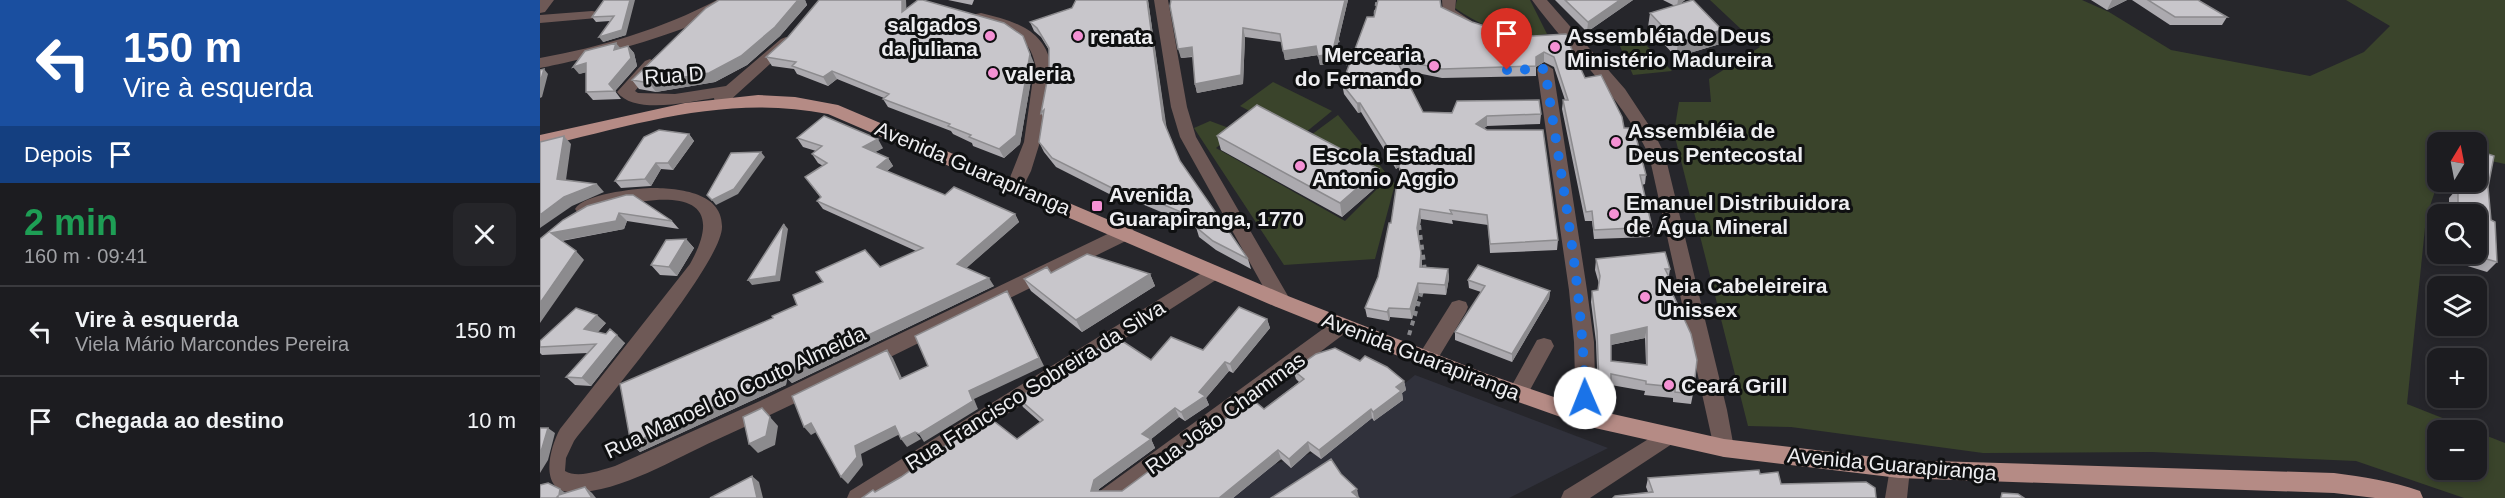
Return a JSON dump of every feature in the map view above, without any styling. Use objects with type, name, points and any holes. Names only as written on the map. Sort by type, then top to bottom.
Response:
[{"type":"main road","name":"Avenida Guarapiranga","points":[[540,141],[725,96],[806,102],[832,109],[1016,185],[1213,273],[1341,326],[1586,417],[1724,448],[1899,469],[2334,483],[2373,488],[2412,498]]},
{"type":"street","points":[[540,9],[547,0]]},
{"type":"street","points":[[540,63],[618,43],[704,14],[728,0]]},
{"type":"street","points":[[1161,0],[1179,107],[1188,137],[1281,301]]},
{"type":"street","points":[[1449,0],[1448,12],[1483,30]]},
{"type":"street","points":[[1539,0],[1634,111],[1648,133],[1658,156],[1724,448]]},
{"type":"street","name":"Rua D","points":[[674,44],[704,14]]},
{"type":"street","points":[[966,14],[1006,23],[1027,33],[1039,44],[1042,53],[1043,64],[1031,148],[1016,185]]},
{"type":"street","points":[[540,19],[592,15]]},
{"type":"street","points":[[725,96],[794,33]]},
{"type":"street","points":[[1549,40],[1572,36]]},
{"type":"street","name":"Rua D","points":[[658,57],[628,86],[625,92],[628,95],[649,101],[725,96]]},
{"type":"street","points":[[1545,69],[1578,290],[1584,342],[1586,417]]},
{"type":"street","points":[[1532,132],[1555,131]]},
{"type":"street","name":"Rua Manoel do Couto Almeida","points":[[571,216],[616,197],[643,193],[679,197],[700,203],[711,214],[713,228],[710,245],[696,268],[567,435],[555,457],[554,475],[566,483],[592,483],[670,452],[1126,233]]},
{"type":"street","name":"Rua Francisco Sobreira da Silva","points":[[858,498],[1213,273]]},
{"type":"street","points":[[1427,359],[1460,307]]},
{"type":"street","name":"Rua João Chammas","points":[[1108,498],[1341,326]]},
{"type":"street","points":[[1518,393],[1544,346]]},
{"type":"street","points":[[1572,498],[1668,436]]},
{"type":"street","points":[[1896,498],[1899,469]]},
{"type":"path","points":[[1374,23],[1377,0]]},
{"type":"path","points":[[1336,36],[1350,72]]},
{"type":"path","points":[[1404,350],[1419,304],[1425,270],[1418,222]]},
{"type":"shaded area","points":[[1415,375],[1608,448],[1509,498],[1219,498],[1253,470],[1324,450]]},
{"type":"green space","points":[[1457,0],[1530,0],[1547,34],[1522,35],[1487,26],[1455,8]]},
{"type":"green space","points":[[1710,0],[2082,0],[2109,12],[2171,50],[2310,76],[2364,52],[2390,26],[2346,0],[2505,0],[2505,164],[2487,160],[2487,132],[2427,132],[2427,192],[2435,192],[2431,204],[2427,204],[2407,404],[2448,420],[2427,420],[2427,480],[2487,480],[2487,436],[2505,443],[2505,498],[2464,498],[2356,461],[2152,452],[1983,453],[1791,427],[1748,426],[1674,133],[1679,102],[1711,102],[1709,79],[1760,47]]},
{"type":"green space","points":[[1643,42],[1672,71],[1633,75],[1619,44]]},
{"type":"green space","points":[[1273,82],[1332,111],[1300,137],[1240,106]]},
{"type":"green space","points":[[1338,115],[1395,184],[1375,259],[1284,265],[1194,128],[1210,121],[1237,131],[1216,148],[1345,221],[1383,183],[1307,138]]},
{"type":"building","points":[[604,0],[630,0],[622,30],[599,37],[614,16],[592,17]]},
{"type":"building","points":[[719,0],[798,0],[775,27],[741,56],[709,73],[649,83],[632,80],[706,8]]},
{"type":"building","points":[[819,0],[902,0],[902,12],[918,0],[923,0],[1004,23],[1023,36],[1030,54],[1016,135],[999,149],[969,137],[971,135],[948,126],[950,124],[883,99],[889,94],[832,71],[823,77],[792,66],[796,62],[766,57],[788,37]]},
{"type":"building","points":[[1076,0],[1147,0],[1163,120],[1180,161],[1248,259],[1213,241],[1196,227],[1205,222],[1126,189],[1122,193],[1052,158],[1039,142],[1044,110],[1041,113],[1049,71],[1049,48],[1037,28],[1030,22],[1072,8]]},
{"type":"building","points":[[1171,0],[1345,0],[1332,54],[1318,56],[1316,46],[1283,51],[1280,34],[1243,28],[1241,75],[1195,84],[1192,47],[1178,49],[1170,6]]},
{"type":"building","points":[[1378,0],[1440,0],[1441,7],[1472,22],[1504,32],[1533,36],[1566,34],[1571,39],[1568,41],[1585,78],[1601,75],[1622,117],[1624,128],[1631,128],[1633,137],[1636,137],[1646,175],[1640,175],[1652,227],[1594,230],[1592,211],[1586,212],[1563,100],[1568,100],[1554,57],[1544,52],[1536,57],[1536,66],[1442,69],[1396,59],[1423,112],[1452,113],[1457,101],[1539,100],[1541,114],[1487,116],[1476,124],[1487,130],[1543,130],[1558,240],[1490,244],[1487,215],[1450,210],[1452,214],[1420,209],[1417,228],[1421,253],[1420,267],[1448,269],[1445,285],[1418,283],[1410,309],[1389,308],[1387,312],[1365,308],[1378,277],[1389,223],[1391,223],[1397,182],[1412,190],[1399,167],[1400,155],[1395,159],[1360,103],[1357,103],[1342,84],[1367,17],[1374,17]]},
{"type":"building","points":[[1565,0],[1620,0],[1588,22]]},
{"type":"building","points":[[1693,0],[1722,30],[1678,43],[1650,13]]},
{"type":"building","points":[[2148,0],[2198,0],[2227,17],[2175,17]]},
{"type":"building","points":[[616,43],[614,50],[628,46],[631,58],[609,84],[615,91],[586,92],[586,63],[573,67],[585,51]]},
{"type":"building","points":[[544,69],[540,83],[540,70]]},
{"type":"building","name":"Escola Estadual Antonio Aggio","points":[[1257,105],[1379,169],[1340,203],[1217,136]]},
{"type":"building","points":[[824,116],[878,139],[863,147],[888,158],[877,167],[945,195],[954,187],[1015,214],[957,264],[989,278],[784,375],[781,366],[779,377],[631,444],[620,384],[773,318],[772,316],[797,305],[793,295],[823,282],[816,272],[865,250],[880,267],[923,248],[817,201],[821,197],[805,177],[827,163],[812,154],[822,146],[797,138]]},
{"type":"building","points":[[659,130],[689,134],[668,163],[656,163],[645,179],[615,181],[644,137]]},
{"type":"building","points":[[564,136],[557,179],[597,184],[564,197],[540,215],[540,142]]},
{"type":"building","points":[[761,152],[734,189],[712,200],[707,195],[731,153]]},
{"type":"building","points":[[2487,154],[2494,156],[2488,187],[2491,220],[2495,222],[2497,262],[2487,259],[2487,204],[2458,204],[2458,192],[2487,192]]},
{"type":"building","points":[[633,195],[672,221],[619,213],[616,221],[551,233],[576,251],[540,303],[540,239],[563,220],[587,206]]},
{"type":"building","points":[[784,224],[776,276],[748,280]]},
{"type":"building","points":[[686,239],[669,267],[651,265],[666,240]]},
{"type":"building","points":[[1665,252],[1670,269],[1665,269],[1674,287],[1670,288],[1691,334],[1697,360],[1693,394],[1675,392],[1675,387],[1646,384],[1646,381],[1611,374],[1611,383],[1599,383],[1597,331],[1592,291],[1598,290],[1600,276],[1596,259]],"holes":[[[1647,327],[1647,365],[1611,361],[1611,335]]]},
{"type":"building","points":[[1087,254],[1150,274],[1076,320],[1024,279],[1047,267],[1051,273]]},
{"type":"building","points":[[1478,265],[1550,291],[1512,354],[1455,332],[1485,286],[1468,280]]},
{"type":"building","points":[[1007,291],[1039,358],[969,391],[973,401],[919,434],[915,432],[901,439],[895,426],[855,446],[857,457],[841,477],[811,423],[804,427],[792,396],[887,350],[900,379],[928,366],[915,336]]},
{"type":"building","points":[[1239,307],[1267,319],[1230,364],[1225,362],[1199,392],[1205,396],[1181,412],[1175,408],[1142,434],[1151,439],[1094,480],[1091,491],[1122,491],[1195,437],[1197,440],[1252,399],[1264,409],[1304,379],[1293,370],[1316,354],[1335,348],[1360,361],[1365,356],[1387,367],[1404,381],[1396,387],[1401,391],[1373,412],[1371,409],[1319,450],[1308,442],[1289,459],[1278,450],[1219,498],[862,498],[873,490],[875,492],[901,477],[980,421],[981,426],[991,419],[1017,439],[1043,420],[1018,398],[1116,337],[1151,360],[1171,337],[1203,350]]},
{"type":"building","points":[[576,308],[597,315],[584,329],[606,334],[610,329],[617,335],[582,378],[566,377],[596,344],[540,347],[540,341]]},
{"type":"building","points":[[762,408],[770,417],[766,436],[749,444],[743,417]]},
{"type":"building","points":[[540,428],[548,428],[540,455]]},
{"type":"building","points":[[1331,459],[1341,474],[1357,489],[1352,492],[1359,498],[1271,498]]},
{"type":"building","points":[[1759,470],[1760,474],[1778,472],[1781,484],[1866,482],[1875,488],[1876,498],[1613,498],[1653,492],[1648,478]]},
{"type":"building","points":[[752,476],[757,498],[710,498]]},
{"type":"building","points":[[548,483],[560,489],[559,495],[585,487],[592,498],[558,498],[558,496],[540,498],[540,485]]},
{"type":"building","points":[[2002,493],[2018,494],[2024,498],[2001,498]]},
{"type":"place","name":"salgados da juliana","points":[[990,36]]},
{"type":"place","name":"renata","points":[[1078,36]]},
{"type":"place","name":"Assembléia de Deus Ministério Madureira","points":[[1555,47]]},
{"type":"place","name":"Mercearia do Fernando","points":[[1434,66]]},
{"type":"place","name":"valeria","points":[[993,73]]},
{"type":"place","name":"Assembléia de Deus Pentecostal","points":[[1616,142]]},
{"type":"place","name":"Escola Estadual Antonio Aggio","points":[[1300,166]]},
{"type":"place","name":"Avenida Guarapiranga, 1770","points":[[1097,206]]},
{"type":"place","name":"Emanuel Distribuidora de Água Mineral","points":[[1614,214]]},
{"type":"place","name":"Neia Cabeleireira Unissex","points":[[1645,297]]},
{"type":"place","name":"Ceará Grill","points":[[1669,385]]},
{"type":"route","points":[[1507,70],[1545,69],[1578,290],[1584,342],[1585,398]]}]
